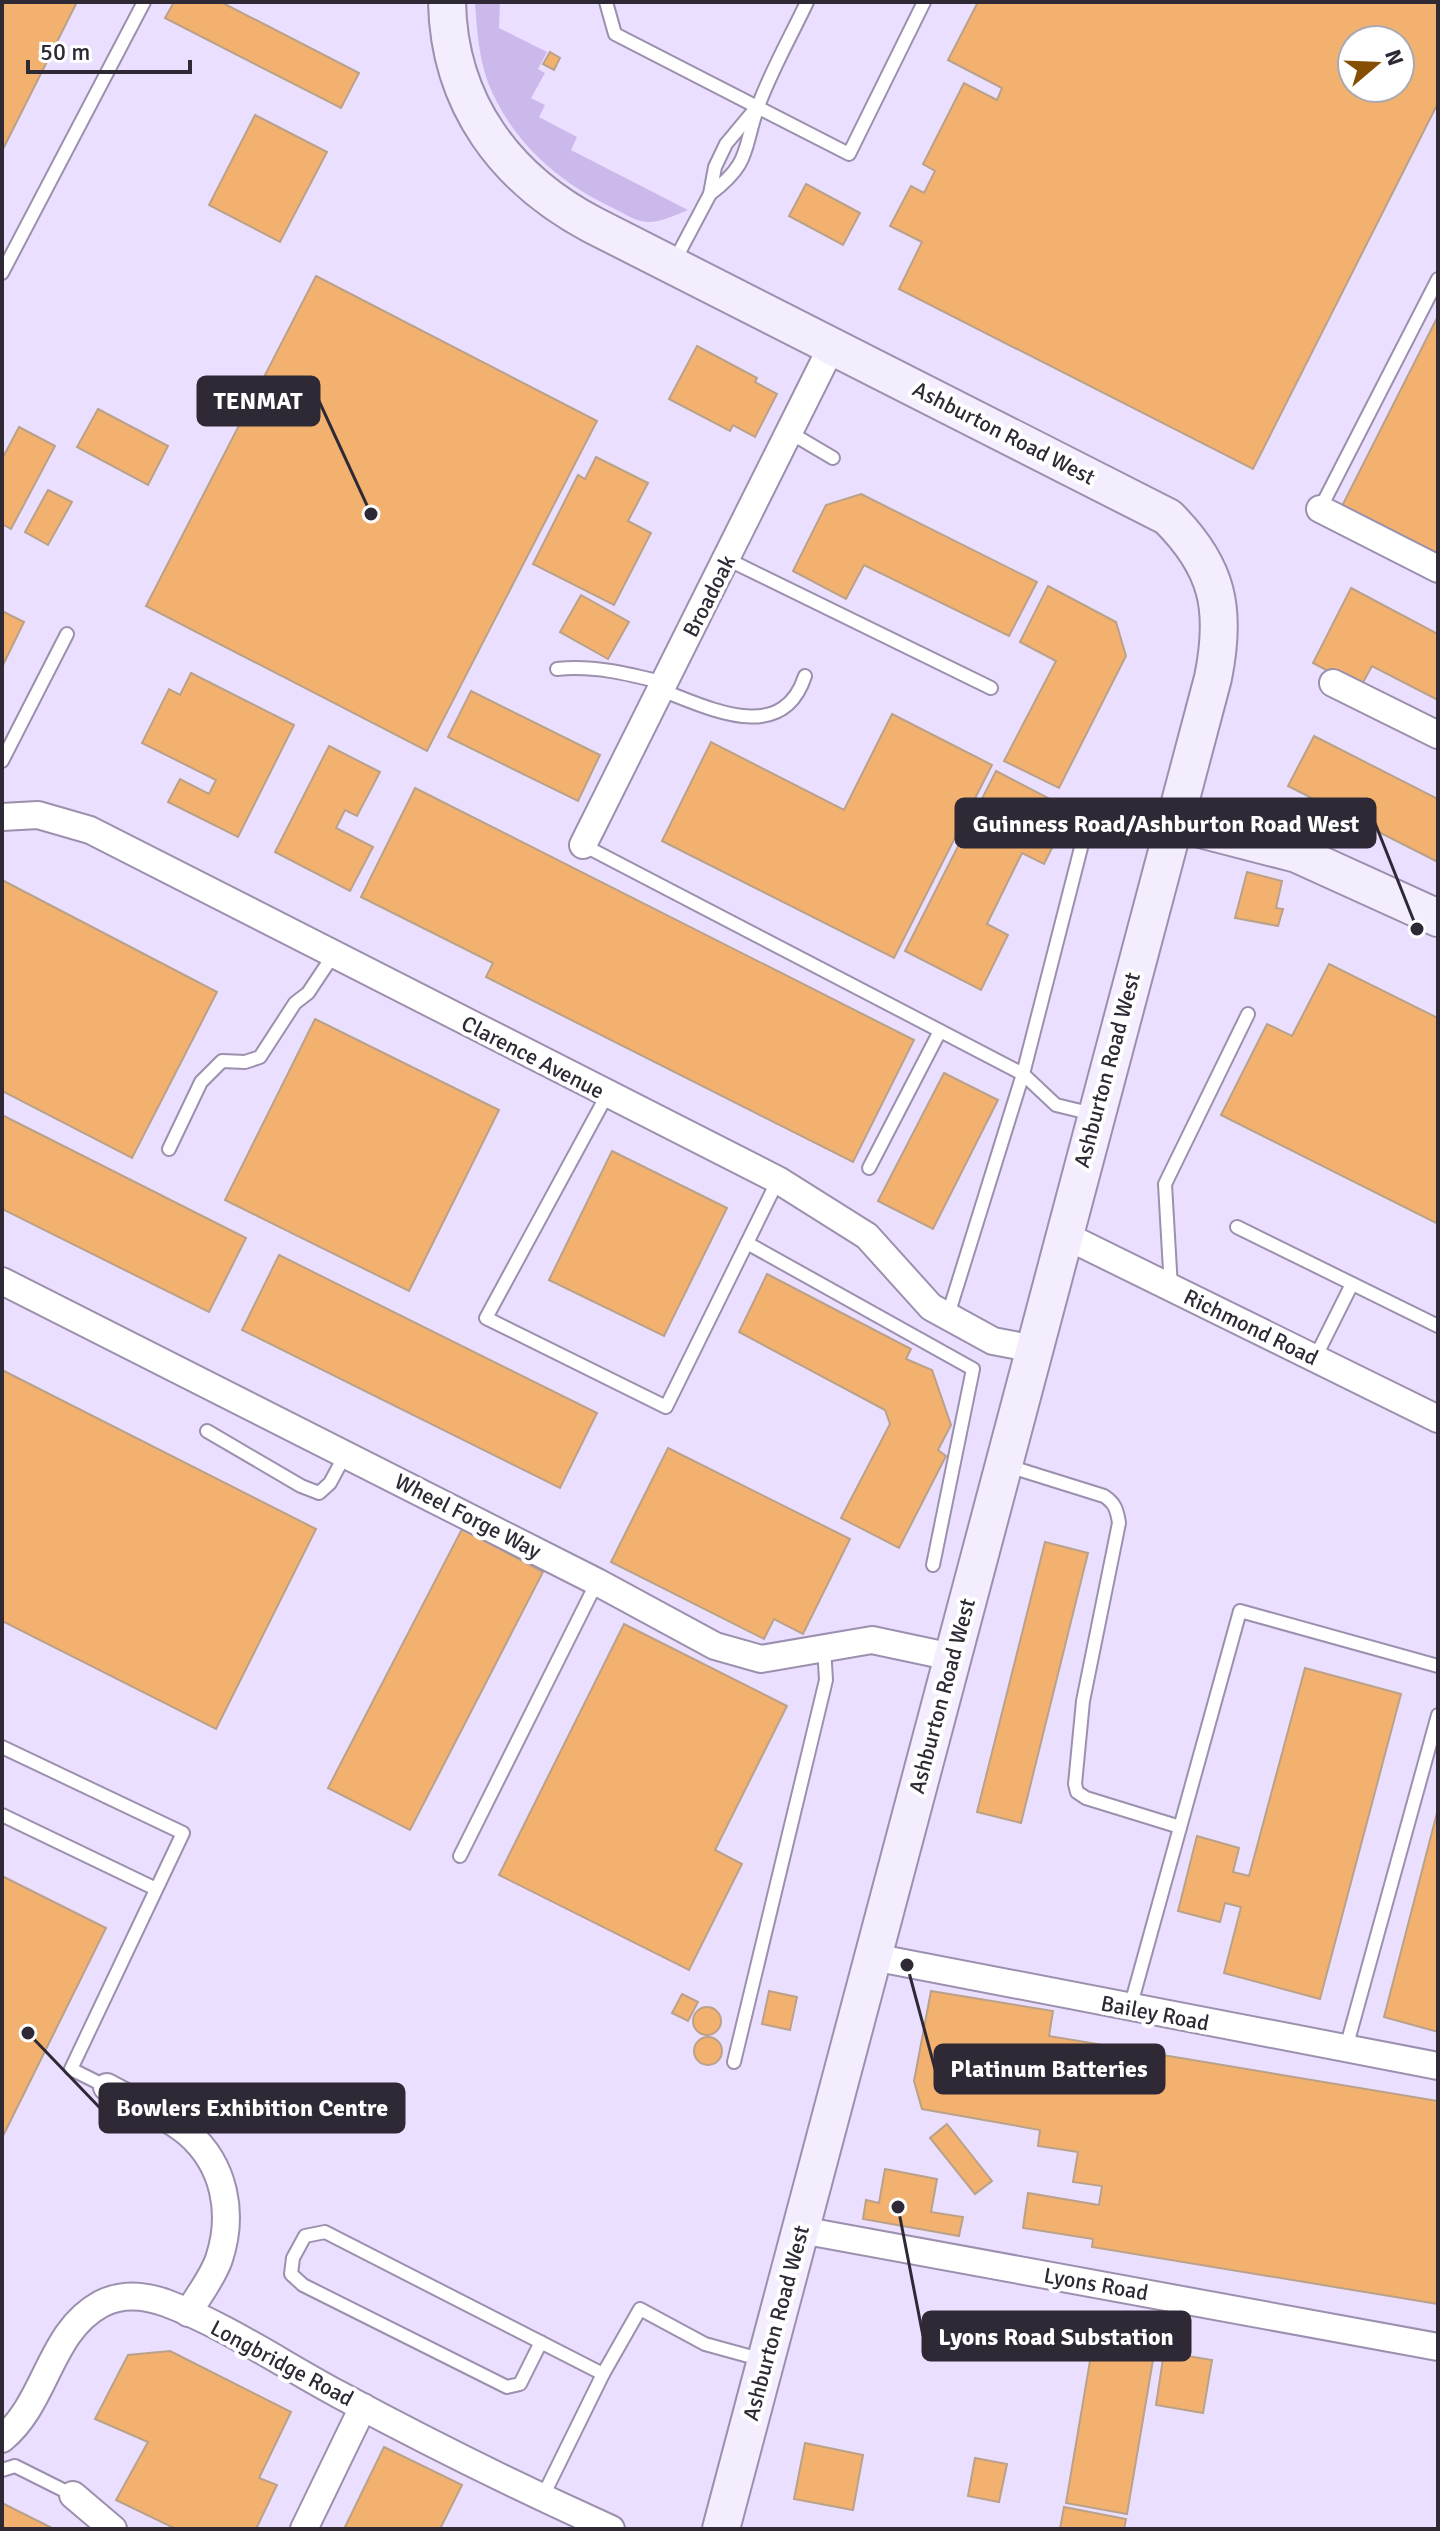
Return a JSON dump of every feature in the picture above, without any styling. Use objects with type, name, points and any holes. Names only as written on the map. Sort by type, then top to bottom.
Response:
[{"type":"main road","name":"Ashburton Road West","points":[[447,2],[451,42],[463,84],[487,135],[509,164],[562,209],[1168,517],[1188,537],[1204,562],[1221,612],[1220,641],[1173,822],[721,2529]]},
{"type":"main road","points":[[1173,822],[1297,854],[1438,918]]},
{"type":"street","name":"Broadoak","points":[[583,845],[832,346]]},
{"type":"street","points":[[1320,509],[1438,569]]},
{"type":"street","points":[[1333,683],[1438,735]]},
{"type":"street","name":"Clarence Avenue","points":[[2,817],[38,815],[78,825],[778,1180],[867,1236],[931,1307],[993,1341],[1035,1349]]},
{"type":"street","name":"Richmond Road","points":[[1064,1235],[1438,1419]]},
{"type":"street","name":"Wheel Forge Way","points":[[2,1281],[597,1582],[715,1646],[761,1659],[872,1640],[952,1657]]},
{"type":"street","name":"Bailey Road","points":[[873,1957],[1438,2066]]},
{"type":"street","points":[[107,2087],[187,2133],[209,2158],[220,2180],[228,2211],[224,2237],[218,2261],[188,2313]]},
{"type":"street","name":"Lyons Road","points":[[801,2230],[1438,2347]]},
{"type":"street","name":"Longbridge Road","points":[[2,2439],[31,2404],[67,2333],[83,2315],[103,2302],[125,2295],[164,2302],[188,2313],[363,2407],[542,2498],[611,2529]]},
{"type":"street","points":[[304,2529],[363,2407]]},
{"type":"street","points":[[73,2495],[113,2529]]},
{"type":"lane","points":[[2,273],[144,2]]},
{"type":"lane","points":[[606,2],[615,34],[849,154],[924,2]]},
{"type":"lane","points":[[710,194],[734,176],[746,155],[758,105],[807,2]]},
{"type":"lane","points":[[672,266],[710,194],[715,167],[726,144],[758,105]]},
{"type":"lane","points":[[1320,509],[1438,279]]},
{"type":"lane","points":[[789,432],[833,458]]},
{"type":"lane","points":[[727,559],[991,688]]},
{"type":"lane","points":[[2,761],[67,634]]},
{"type":"lane","points":[[557,669],[607,670],[663,686],[737,718],[772,715],[799,694],[805,676]]},
{"type":"lane","points":[[948,1315],[1023,1074],[1084,836]]},
{"type":"lane","points":[[583,845],[1023,1074],[1056,1105],[1095,1114]]},
{"type":"lane","points":[[169,1149],[201,1082],[222,1061],[245,1062],[260,1057],[295,1003],[308,993],[334,954]]},
{"type":"lane","points":[[1171,1288],[1165,1184],[1248,1014]]},
{"type":"lane","points":[[869,1168],[940,1031]]},
{"type":"lane","points":[[607,1095],[486,1318],[666,1407],[778,1180]]},
{"type":"lane","points":[[1237,1227],[1438,1326]]},
{"type":"lane","points":[[747,1243],[973,1369],[933,1565]]},
{"type":"lane","points":[[1315,1358],[1352,1284]]},
{"type":"lane","points":[[207,1431],[301,1486],[319,1493],[330,1483],[345,1455]]},
{"type":"lane","points":[[1004,1465],[1113,1501],[1119,1523],[1083,1701],[1075,1784],[1077,1792],[1086,1798],[1180,1827]]},
{"type":"lane","points":[[460,1856],[597,1582]]},
{"type":"lane","points":[[1130,2008],[1240,1611],[1438,1666]]},
{"type":"lane","points":[[734,2062],[826,1680],[824,1647]]},
{"type":"lane","points":[[1346,2048],[1438,1715]]},
{"type":"lane","points":[[2,1747],[183,1833],[71,2069],[107,2087]]},
{"type":"lane","points":[[2,1815],[156,1889]]},
{"type":"lane","points":[[541,2342],[520,2384],[507,2387],[303,2285],[291,2274],[293,2258],[305,2236],[325,2232],[541,2342],[603,2374]]},
{"type":"lane","points":[[542,2498],[603,2374],[640,2309],[705,2344],[766,2361]]},
{"type":"lane","points":[[2,2470],[15,2466],[73,2495]]},
{"type":"shaded area","points":[[475,2],[500,2],[499,28],[547,52],[538,69],[545,73],[531,98],[545,105],[539,117],[577,137],[571,150],[688,210],[659,221],[637,220],[575,187],[542,161],[514,129],[492,92],[481,59]]},
{"type":"building","points":[[2,2],[77,2],[2,151]]},
{"type":"building","points":[[174,2],[221,2],[359,73],[341,108],[165,18]]},
{"type":"building","points":[[978,2],[1438,2],[1438,103],[1253,469],[899,289],[922,242],[890,226],[911,186],[924,193],[935,171],[923,164],[964,83],[997,100],[1002,88],[948,60]]},
{"type":"building","points":[[550,52],[560,58],[554,70],[543,64]]},
{"type":"building","points":[[255,115],[327,152],[280,242],[209,205]]},
{"type":"building","points":[[806,184],[860,213],[843,245],[789,216]]},
{"type":"building","points":[[316,276],[597,421],[427,751],[146,606]]},
{"type":"building","points":[[1438,316],[1438,562],[1339,512]]},
{"type":"building","points":[[697,346],[757,378],[755,382],[777,394],[755,437],[733,425],[730,431],[669,399]]},
{"type":"building","points":[[98,409],[168,446],[148,485],[77,447]]},
{"type":"building","points":[[19,427],[55,446],[11,529],[2,524],[2,459]]},
{"type":"building","points":[[596,457],[648,483],[628,521],[651,533],[614,605],[533,564],[578,475],[585,479]]},
{"type":"building","points":[[48,490],[72,502],[48,545],[25,532]]},
{"type":"building","points":[[861,494],[1037,582],[1009,636],[864,565],[846,599],[793,571],[826,505]]},
{"type":"building","points":[[1048,586],[1116,622],[1126,656],[1059,788],[1004,761],[1056,661],[1020,642]]},
{"type":"building","points":[[1351,588],[1438,634],[1438,700],[1372,666],[1360,688],[1313,663]]},
{"type":"building","points":[[581,595],[629,622],[608,659],[560,632]]},
{"type":"building","points":[[2,611],[24,622],[2,667]]},
{"type":"building","points":[[191,673],[294,725],[238,837],[168,802],[180,779],[209,794],[216,780],[142,743],[169,689],[180,695]]},
{"type":"building","points":[[471,691],[600,755],[578,801],[448,737]]},
{"type":"building","points":[[892,714],[992,765],[894,958],[662,841],[711,742],[844,810]]},
{"type":"building","points":[[1314,736],[1438,799],[1438,862],[1288,786]]},
{"type":"building","points":[[329,746],[380,772],[357,816],[345,810],[336,828],[373,847],[350,891],[275,852]]},
{"type":"building","points":[[996,771],[1071,810],[1044,864],[1022,853],[987,924],[1008,935],[981,990],[905,951]]},
{"type":"building","points":[[415,788],[914,1040],[853,1162],[486,977],[493,963],[361,897]]},
{"type":"building","points":[[1247,872],[1282,881],[1276,908],[1283,909],[1278,926],[1235,918]]},
{"type":"building","points":[[2,880],[217,992],[132,1158],[2,1091]]},
{"type":"building","points":[[1329,964],[1438,1018],[1438,1224],[1221,1115],[1267,1024],[1292,1036]]},
{"type":"building","points":[[315,1019],[499,1110],[409,1291],[225,1200]]},
{"type":"building","points":[[944,1073],[998,1100],[933,1229],[878,1201]]},
{"type":"building","points":[[2,1115],[246,1238],[209,1312],[2,1209]]},
{"type":"building","points":[[612,1151],[727,1208],[664,1336],[549,1280]]},
{"type":"building","points":[[279,1255],[597,1413],[560,1488],[242,1330]]},
{"type":"building","points":[[767,1274],[911,1349],[906,1359],[932,1370],[951,1425],[938,1450],[946,1456],[899,1548],[841,1518],[890,1424],[885,1410],[739,1332]]},
{"type":"building","points":[[2,1370],[316,1529],[216,1729],[2,1621]]},
{"type":"building","points":[[668,1448],[850,1539],[803,1634],[774,1619],[764,1639],[611,1562]]},
{"type":"building","points":[[462,1529],[543,1572],[410,1830],[328,1788]]},
{"type":"building","points":[[1045,1542],[1088,1553],[1021,1823],[977,1812]]},
{"type":"building","points":[[624,1624],[787,1706],[715,1850],[742,1864],[689,1970],[499,1875]]},
{"type":"building","points":[[1305,1668],[1401,1694],[1320,1999],[1224,1973],[1241,1907],[1225,1903],[1220,1922],[1178,1911],[1197,1836],[1239,1848],[1233,1872],[1249,1876]]},
{"type":"building","points":[[1438,1809],[1438,2032],[1384,2017]]},
{"type":"building","points":[[2,1876],[106,1928],[2,2138]]},
{"type":"building","points":[[769,1991],[797,1997],[790,2030],[762,2024]]},
{"type":"building","points":[[931,1991],[1053,2011],[1049,2036],[1438,2101],[1438,2304],[1092,2247],[1093,2239],[1023,2228],[1028,2193],[1099,2205],[1102,2186],[1073,2182],[1078,2152],[1038,2146],[1040,2130],[922,2109],[914,2081]]},
{"type":"building","points":[[682,1994],[698,2002],[688,2021],[672,2013]]},
{"type":"building","points":[[707,2007],[717,2011],[721,2021],[717,2031],[707,2035],[697,2031],[693,2021],[697,2011]]},
{"type":"building","points":[[708,2037],[718,2041],[722,2051],[718,2061],[708,2065],[698,2061],[694,2051],[698,2041]]},
{"type":"building","points":[[947,2124],[992,2181],[975,2194],[930,2138]]},
{"type":"building","points":[[885,2169],[937,2179],[931,2212],[963,2217],[959,2236],[863,2219],[866,2200],[879,2203]]},
{"type":"building","points":[[1092,2349],[1153,2360],[1127,2514],[1066,2503]]},
{"type":"building","points":[[170,2351],[291,2412],[259,2478],[277,2485],[256,2529],[176,2529],[116,2500],[148,2442],[95,2419],[128,2355]]},
{"type":"building","points":[[1164,2352],[1212,2360],[1203,2413],[1156,2405]]},
{"type":"building","points":[[805,2443],[863,2455],[853,2510],[794,2499]]},
{"type":"building","points":[[384,2447],[462,2485],[440,2529],[344,2529]]},
{"type":"building","points":[[975,2458],[1007,2464],[999,2502],[968,2496]]},
{"type":"building","points":[[2,2503],[54,2529],[2,2529]]},
{"type":"building","points":[[1064,2507],[1126,2519],[1124,2529],[1060,2529]]},
{"type":"place","name":"TENMAT","points":[[371,514]]},
{"type":"place","name":"Guinness Road/Ashburton Road West","points":[[1417,929]]},
{"type":"place","name":"Platinum Batteries","points":[[907,1965]]},
{"type":"place","name":"Bowlers Exhibition Centre","points":[[28,2033]]},
{"type":"place","name":"Lyons Road Substation","points":[[898,2207]]}]
